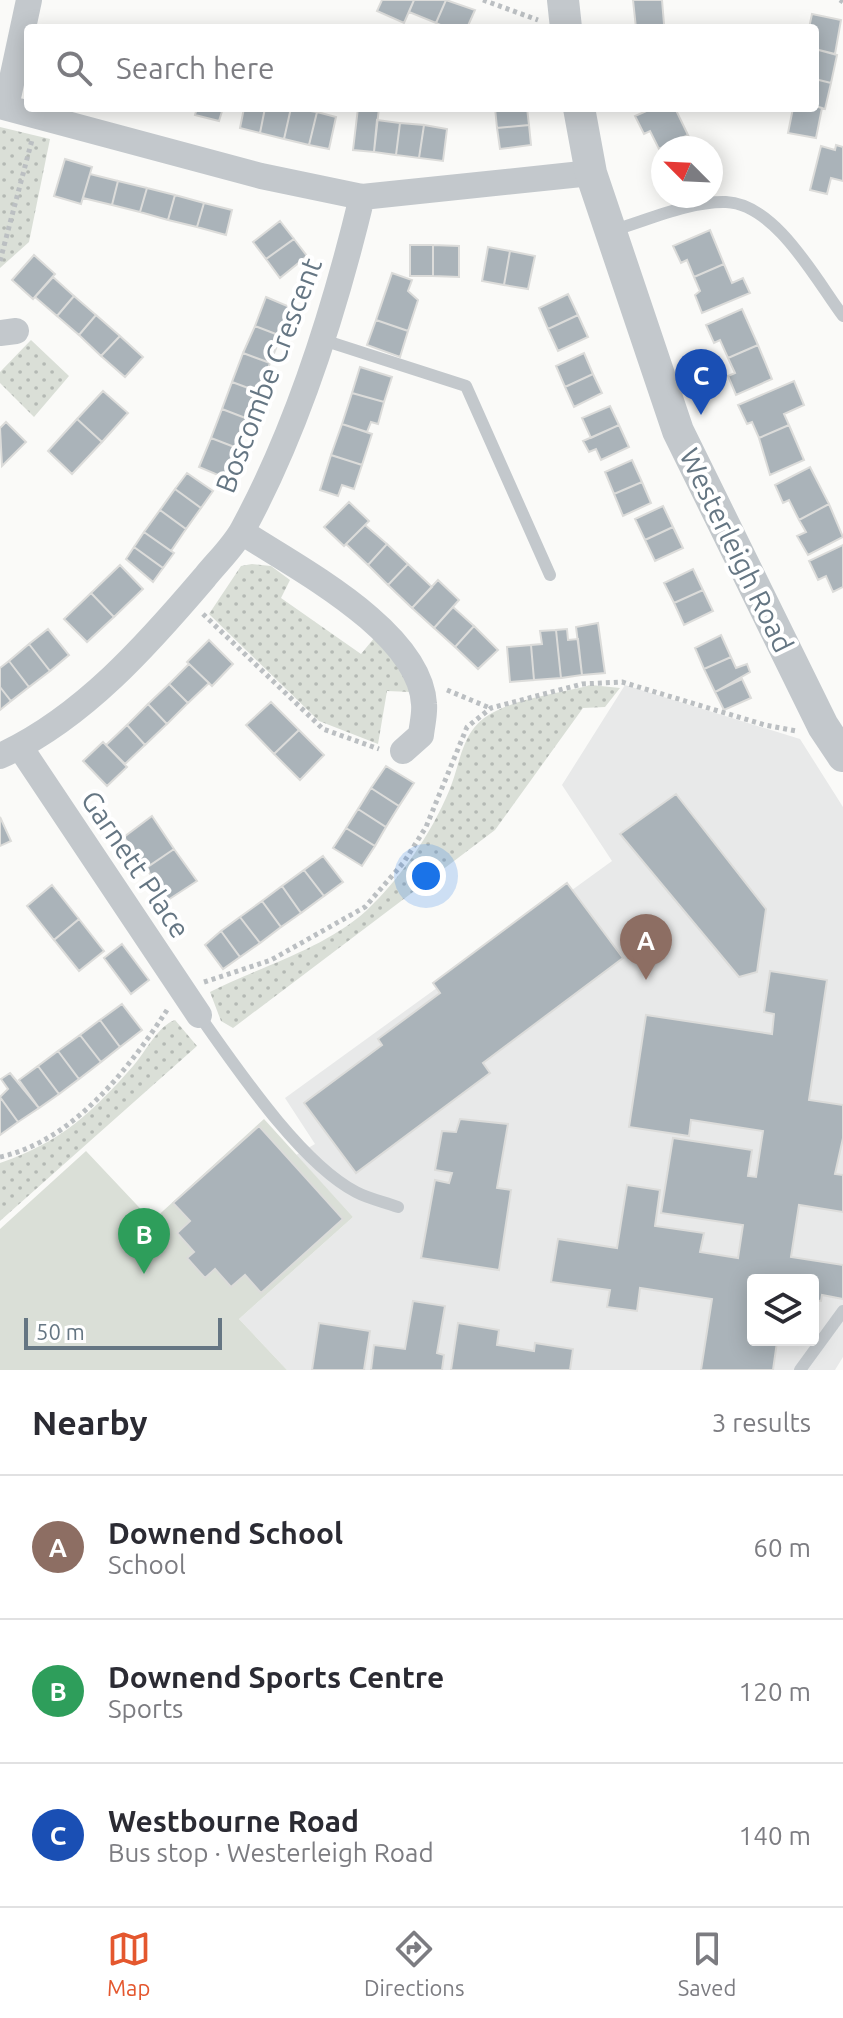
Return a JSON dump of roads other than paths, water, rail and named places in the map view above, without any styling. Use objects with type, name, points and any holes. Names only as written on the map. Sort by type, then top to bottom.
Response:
[{"type":"street","points":[[24,112],[3,106],[29,0]]},
{"type":"street","points":[[25,112],[261,176],[362,197],[591,173]]},
{"type":"street","name":"Westerleigh Road","points":[[580,112],[591,173],[678,431],[823,726],[843,756]]},
{"type":"street","name":"Boscombe Crescent","points":[[10,751],[84,702],[172,617],[242,532],[289,427],[346,266],[362,197]]},
{"type":"street","points":[[242,532],[375,620],[408,660],[414,675],[424,702],[423,741]]},
{"type":"street","name":"Garnett Place","points":[[10,751],[199,1015]]},
{"type":"lane","points":[[611,231],[701,205],[727,202],[754,211],[779,228],[843,316]]},
{"type":"lane","points":[[320,339],[466,386],[550,575]]},
{"type":"lane","points":[[199,1015],[245,1080],[304,1150],[355,1192],[398,1207]]},
{"type":"lane","points":[[800,1370],[843,1311]]},
{"type":"place","name":"Westbourne Road","points":[[701,415]]},
{"type":"place","name":"Downend School","points":[[646,980]]},
{"type":"place","name":"Downend Sports Centre","points":[[144,1274]]}]
